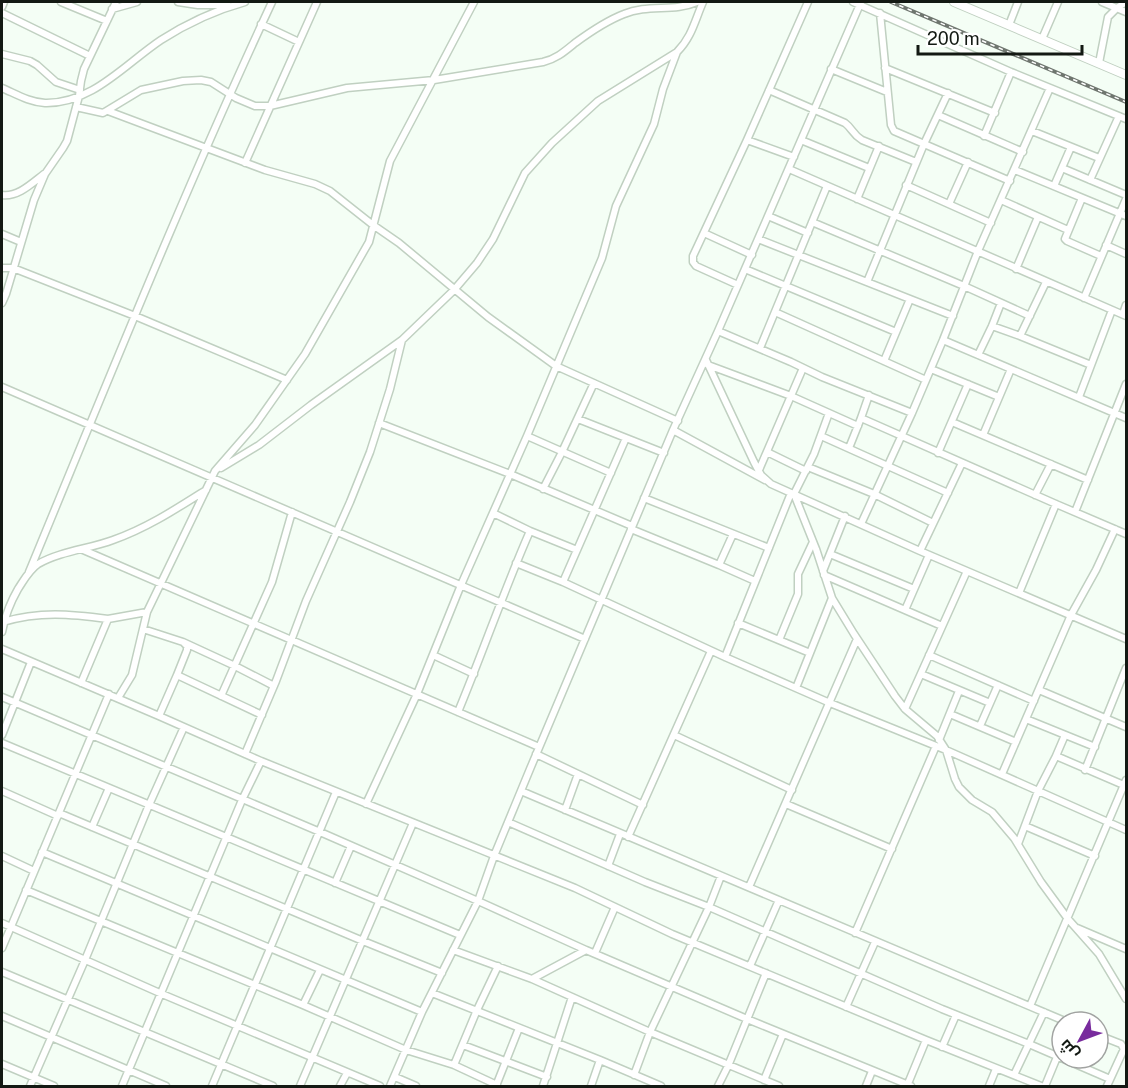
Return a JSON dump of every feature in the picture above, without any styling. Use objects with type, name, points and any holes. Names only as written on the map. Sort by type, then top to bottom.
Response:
[{"type":"street","points":[[2,7],[4,2]]},
{"type":"street","points":[[61,2],[107,21]]},
{"type":"street","points":[[2,303],[34,200],[45,174],[67,141],[84,69],[116,2]]},
{"type":"street","points":[[112,9],[137,2]]},
{"type":"street","points":[[178,2],[198,5],[232,5]]},
{"type":"street","points":[[2,89],[34,102],[47,103],[80,93],[105,83],[177,30],[232,5],[245,2]]},
{"type":"street","points":[[2,632],[8,606],[29,573],[206,148],[272,2]]},
{"type":"street","points":[[245,163],[317,2]]},
{"type":"street","points":[[118,698],[132,675],[147,612],[215,471],[255,425],[305,354],[369,242],[390,161],[474,2]]},
{"type":"street","points":[[76,107],[103,113],[141,90],[183,81],[201,80],[211,82],[229,94],[255,106],[270,106],[347,88],[434,80],[553,60],[601,25],[622,15],[639,9],[688,6],[698,2]]},
{"type":"street","points":[[215,471],[259,445],[402,340],[454,290],[477,263],[493,239],[525,173],[552,143],[598,100],[677,52],[686,44],[703,2]]},
{"type":"street","points":[[738,285],[696,266],[693,256],[808,2]]},
{"type":"street","points":[[853,2],[860,3],[1011,72],[1126,119]]},
{"type":"street","points":[[954,2],[1126,75]]},
{"type":"street","points":[[1008,25],[1018,2]]},
{"type":"street","points":[[1042,39],[1058,2]]},
{"type":"street","points":[[1102,2],[1126,12]]},
{"type":"street","points":[[1099,63],[1107,20],[1110,14],[1126,2]]},
{"type":"street","points":[[390,1086],[422,1012],[478,901],[508,822],[644,498],[673,430],[707,363],[718,331],[860,3]]},
{"type":"street","points":[[2,13],[90,56]]},
{"type":"street","points":[[880,13],[892,128],[897,133],[1010,181]]},
{"type":"street","points":[[261,24],[299,42]]},
{"type":"street","points":[[366,804],[417,694],[461,585],[602,258],[616,206],[654,124],[663,89],[677,52]]},
{"type":"street","points":[[2,54],[30,61],[56,82],[80,93]]},
{"type":"street","points":[[885,68],[995,113]]},
{"type":"street","points":[[831,69],[887,92]]},
{"type":"street","points":[[984,136],[1011,72]]},
{"type":"street","points":[[861,524],[912,413],[978,251],[1050,88]]},
{"type":"street","points":[[769,90],[845,123],[862,140],[916,162]]},
{"type":"street","points":[[867,282],[906,185],[948,93]]},
{"type":"street","points":[[108,111],[264,170],[315,184],[330,191],[399,243],[488,317],[556,366],[678,421]]},
{"type":"street","points":[[938,115],[1023,152]]},
{"type":"street","points":[[1090,180],[1119,116]]},
{"type":"street","points":[[1032,131],[1099,158]]},
{"type":"street","points":[[747,140],[794,157]]},
{"type":"street","points":[[801,140],[869,168]]},
{"type":"street","points":[[857,199],[879,146]]},
{"type":"street","points":[[1054,186],[1071,147]]},
{"type":"street","points":[[949,204],[968,162]]},
{"type":"street","points":[[1062,168],[1126,197],[1123,215],[1106,245],[1084,298]]},
{"type":"street","points":[[789,169],[1125,315],[1126,306]]},
{"type":"street","points":[[1015,170],[1123,215]]},
{"type":"street","points":[[2,195],[15,195],[45,174]]},
{"type":"street","points":[[906,185],[991,223]]},
{"type":"street","points":[[760,348],[827,186]]},
{"type":"street","points":[[1082,198],[1065,239],[1101,256]]},
{"type":"street","points":[[1001,200],[1068,230]]},
{"type":"street","points":[[768,216],[808,233]]},
{"type":"street","points":[[1016,269],[1038,217]]},
{"type":"street","points":[[812,222],[1030,316]]},
{"type":"street","points":[[704,233],[752,255]]},
{"type":"street","points":[[2,234],[21,242]]},
{"type":"street","points":[[758,239],[953,316]]},
{"type":"street","points":[[1106,245],[1126,254]]},
{"type":"street","points":[[2,268],[13,268],[287,380]]},
{"type":"street","points":[[745,269],[896,332]]},
{"type":"street","points":[[1020,336],[1046,282]]},
{"type":"street","points":[[884,361],[910,299]]},
{"type":"street","points":[[978,355],[1001,303]]},
{"type":"street","points":[[1079,397],[1112,310]]},
{"type":"street","points":[[775,312],[926,380]]},
{"type":"street","points":[[992,326],[1091,365]]},
{"type":"street","points":[[718,331],[912,413]]},
{"type":"street","points":[[245,754],[370,452],[402,340]]},
{"type":"street","points":[[943,340],[1126,418]]},
{"type":"street","points":[[707,363],[791,396],[858,426]]},
{"type":"street","points":[[707,363],[761,475],[771,484]]},
{"type":"street","points":[[759,470],[803,368]]},
{"type":"street","points":[[931,369],[999,397]]},
{"type":"street","points":[[983,435],[1011,369]]},
{"type":"street","points":[[543,489],[594,383]]},
{"type":"street","points":[[938,453],[968,384]]},
{"type":"street","points":[[1075,512],[1126,384]]},
{"type":"street","points":[[2,387],[585,639]]},
{"type":"street","points":[[849,448],[869,395]]},
{"type":"street","points":[[725,657],[792,494],[807,469],[829,413]]},
{"type":"street","points":[[861,418],[1126,534]]},
{"type":"street","points":[[578,419],[664,453]]},
{"type":"street","points":[[952,422],[1088,480]]},
{"type":"street","points":[[379,423],[510,474],[755,581]]},
{"type":"street","points":[[673,430],[792,494],[1126,639]]},
{"type":"street","points":[[526,436],[611,473]]},
{"type":"street","points":[[821,436],[948,493]]},
{"type":"street","points":[[563,582],[626,438]]},
{"type":"street","points":[[766,452],[874,494],[933,523]]},
{"type":"street","points":[[920,551],[962,463]]},
{"type":"street","points":[[1035,495],[1050,464]]},
{"type":"street","points":[[29,573],[38,564],[57,556],[112,541],[135,531],[164,517],[207,489]]},
{"type":"street","points":[[792,494],[813,542],[832,598],[895,696],[905,709],[926,726],[938,743],[946,750],[1126,830]]},
{"type":"street","points":[[644,498],[769,548]]},
{"type":"street","points":[[1019,593],[1056,504]]},
{"type":"street","points":[[221,696],[272,582],[292,512]]},
{"type":"street","points":[[493,513],[577,550]]},
{"type":"street","points":[[824,574],[845,516]]},
{"type":"street","points":[[1002,774],[1071,615],[1115,529]]},
{"type":"street","points":[[458,712],[500,601],[530,531]]},
{"type":"street","points":[[719,565],[733,534]]},
{"type":"street","points":[[779,640],[798,594],[798,574],[813,542]]},
{"type":"street","points":[[81,549],[458,712],[538,750],[578,774],[642,806]]},
{"type":"street","points":[[830,554],[914,589]]},
{"type":"street","points":[[905,610],[929,555]]},
{"type":"street","points":[[516,563],[830,703],[938,743]]},
{"type":"street","points":[[905,709],[967,571]]},
{"type":"street","points":[[824,574],[942,626]]},
{"type":"street","points":[[796,688],[832,598]]},
{"type":"street","points":[[3,622],[39,614],[69,614],[108,619],[147,612]]},
{"type":"street","points":[[81,682],[108,619]]},
{"type":"street","points":[[738,623],[810,653]]},
{"type":"street","points":[[142,629],[183,642],[274,686]]},
{"type":"street","points":[[749,887],[857,639]]},
{"type":"street","points":[[159,716],[187,650],[183,642]]},
{"type":"street","points":[[2,649],[261,761],[575,888],[692,942],[996,1069],[1043,1086],[1050,1070]]},
{"type":"street","points":[[628,837],[711,651]]},
{"type":"street","points":[[433,655],[474,674]]},
{"type":"street","points":[[929,655],[1034,701]]},
{"type":"street","points":[[2,735],[31,662]]},
{"type":"street","points":[[1086,770],[1126,668]]},
{"type":"street","points":[[921,674],[990,703]]},
{"type":"street","points":[[177,675],[262,715]]},
{"type":"street","points":[[980,726],[998,685]]},
{"type":"street","points":[[1039,690],[1126,727]]},
{"type":"street","points":[[855,933],[959,691]]},
{"type":"street","points":[[2,948],[109,694]]},
{"type":"street","points":[[2,697],[320,832],[586,950],[908,1086],[926,1040]]},
{"type":"street","points":[[950,714],[1016,742]]},
{"type":"street","points":[[1026,719],[1095,747]]},
{"type":"street","points":[[30,1086],[184,727]]},
{"type":"street","points":[[674,735],[792,790]]},
{"type":"street","points":[[1018,844],[1038,791],[1065,735]]},
{"type":"street","points":[[2,743],[460,935]]},
{"type":"street","points":[[946,750],[959,787],[972,800],[992,812],[1018,844],[1041,882],[1068,919],[1099,954],[1126,999]]},
{"type":"street","points":[[1030,1006],[1126,784],[1086,770],[1056,756]]},
{"type":"street","points":[[122,1086],[242,800],[261,761]]},
{"type":"street","points":[[565,810],[578,774]]},
{"type":"street","points":[[92,827],[109,788]]},
{"type":"street","points":[[2,791],[442,973]]},
{"type":"street","points":[[521,791],[1050,1015]]},
{"type":"street","points":[[212,1086],[336,792]]},
{"type":"street","points":[[786,804],[892,849]]},
{"type":"street","points":[[508,822],[956,1015],[1050,1053]]},
{"type":"street","points":[[300,1086],[413,823]]},
{"type":"street","points":[[1025,826],[1095,856]]},
{"type":"street","points":[[608,866],[620,834]]},
{"type":"street","points":[[336,883],[351,846]]},
{"type":"street","points":[[42,852],[422,1012]]},
{"type":"street","points":[[2,856],[34,871]]},
{"type":"street","points":[[634,1075],[670,986],[709,907],[721,876]]},
{"type":"street","points":[[26,890],[406,1050],[454,1065],[496,1086],[519,1028]]},
{"type":"street","points":[[750,966],[779,900]]},
{"type":"street","points":[[596,953],[615,907]]},
{"type":"street","points":[[2,923],[162,994],[380,1086]]},
{"type":"street","points":[[1074,926],[1126,949]]},
{"type":"street","points":[[846,1007],[875,942]]},
{"type":"street","points":[[453,950],[532,979],[728,1066],[779,1086]]},
{"type":"street","points":[[532,979],[586,950]]},
{"type":"street","points":[[454,1065],[498,966]]},
{"type":"street","points":[[303,1005],[320,970]]},
{"type":"street","points":[[2,972],[144,1034],[222,1065],[254,1083],[273,1086]]},
{"type":"street","points":[[718,1086],[766,973]]},
{"type":"street","points":[[432,993],[661,1086]]},
{"type":"street","points":[[543,1086],[572,997]]},
{"type":"street","points":[[1014,1075],[1044,1012]]},
{"type":"street","points":[[942,1047],[956,1015]]},
{"type":"street","points":[[2,1016],[166,1086]]},
{"type":"street","points":[[765,1080],[783,1034]]},
{"type":"street","points":[[1110,1040],[1121,1044],[1124,1049]]},
{"type":"street","points":[[1107,1086],[1126,1040]]},
{"type":"street","points":[[463,1045],[546,1077]]},
{"type":"street","points":[[591,1086],[600,1060]]},
{"type":"street","points":[[2,1064],[54,1086]]},
{"type":"street","points":[[989,1086],[996,1069]]},
{"type":"street","points":[[1089,1070],[1110,1079]]},
{"type":"street","points":[[866,1086],[872,1071]]},
{"type":"street","points":[[340,1086],[347,1073]]},
{"type":"street","points":[[395,1077],[416,1086]]},
{"type":"railway","points":[[891,2],[1126,102]]}]
